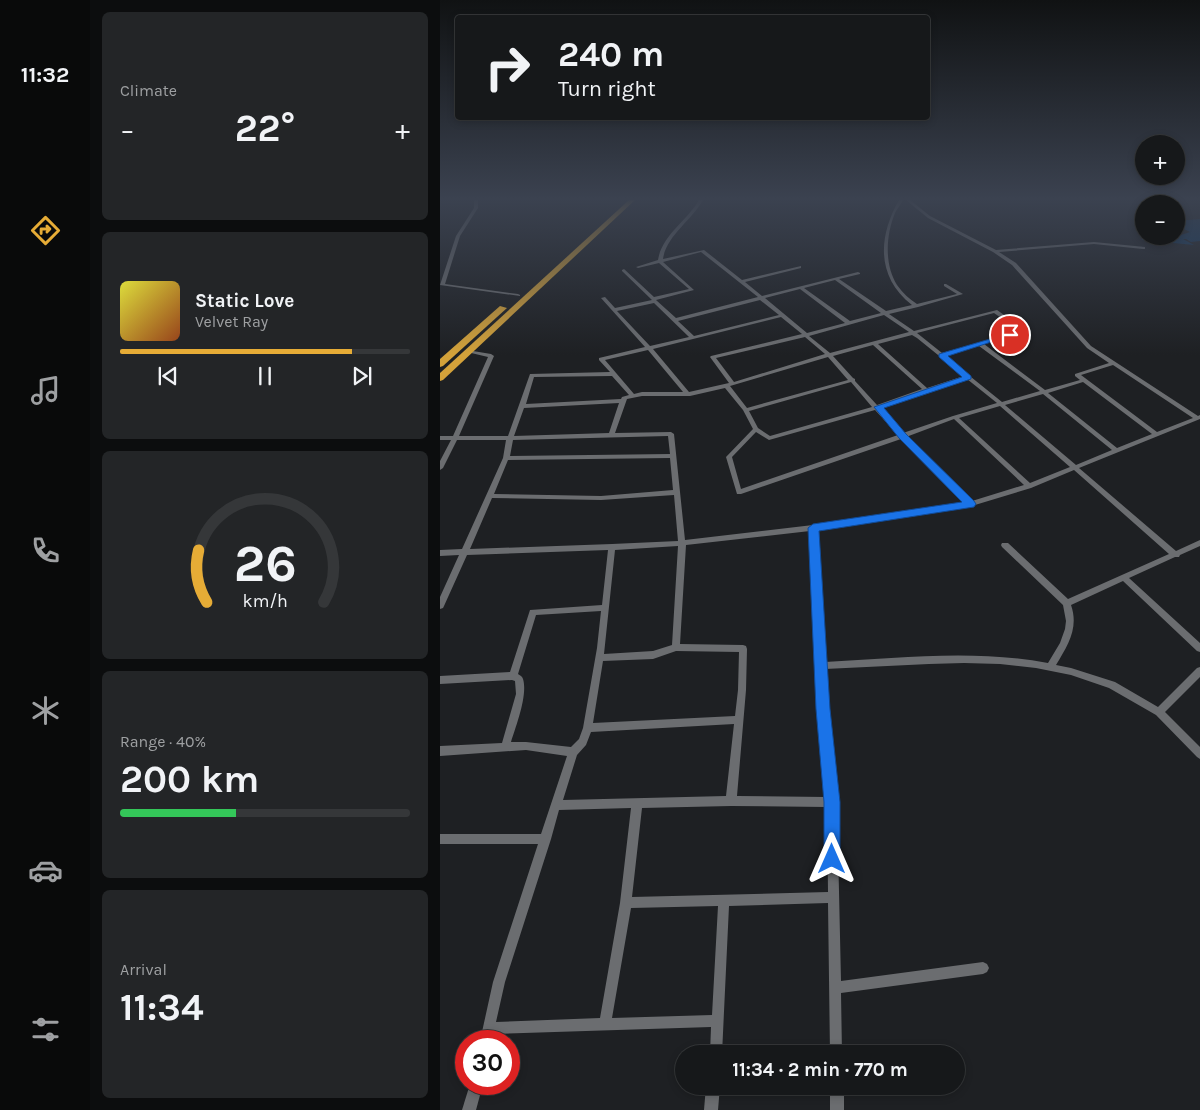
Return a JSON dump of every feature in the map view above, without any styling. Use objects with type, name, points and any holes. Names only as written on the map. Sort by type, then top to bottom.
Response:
[{"type":"highway","points":[[440,364],[567,252]]},
{"type":"highway","points":[[440,378],[576,252]]},
{"type":"highway","points":[[471,336],[484,337]]},
{"type":"street","points":[[453,252],[442,285],[518,295]]},
{"type":"street","points":[[613,310],[692,290],[660,261],[661,252]]},
{"type":"street","points":[[638,267],[699,252]]},
{"type":"street","points":[[703,252],[783,315],[829,355],[878,407],[902,436],[970,504]]},
{"type":"street","points":[[885,252],[888,269],[904,298],[916,306]]},
{"type":"street","points":[[995,252],[1014,264],[1089,347],[1199,418]]},
{"type":"street","points":[[741,282],[799,268]]},
{"type":"street","points":[[624,270],[693,338]]},
{"type":"street","points":[[440,273],[447,272]]},
{"type":"street","points":[[675,320],[858,273]]},
{"type":"street","points":[[836,279],[942,355],[1176,554]]},
{"type":"street","points":[[946,285],[961,294],[806,335],[712,357],[756,429],[769,438],[878,407],[968,378]]},
{"type":"street","points":[[800,288],[849,323]]},
{"type":"street","points":[[603,298],[649,348],[687,394]]},
{"type":"street","points":[[611,434],[624,398],[642,394],[687,394],[730,384],[829,355],[915,334],[995,311],[1024,331],[942,355]]},
{"type":"street","points":[[633,396],[600,359],[783,315]]},
{"type":"street","points":[[874,344],[926,390]]},
{"type":"street","points":[[980,344],[1044,392],[1117,451]]},
{"type":"street","points":[[440,468],[456,438],[492,356],[469,351]]},
{"type":"street","points":[[1114,363],[1077,376],[1157,435]]},
{"type":"street","points":[[440,606],[506,458],[510,438],[532,376],[613,374]]},
{"type":"street","points":[[746,410],[853,380]]},
{"type":"street","points":[[756,429],[729,457],[739,492],[956,417],[1084,380]]},
{"type":"street","points":[[522,406],[623,401]]},
{"type":"street","points":[[956,417],[1029,486]]},
{"type":"street","points":[[440,553],[682,543],[813,528],[970,504],[1029,486],[1199,418]]},
{"type":"street","points":[[440,438],[671,434],[682,543],[676,647]]},
{"type":"street","points":[[506,458],[673,456]]},
{"type":"street","points":[[490,496],[601,498],[676,492]]},
{"type":"street","points":[[813,528],[821,666],[832,802],[832,897],[836,1045]]},
{"type":"street","points":[[1067,603],[1200,543]]},
{"type":"street","points":[[1005,545],[1067,603],[1072,614],[1064,645],[1050,667]]},
{"type":"street","points":[[612,547],[599,658],[588,728],[583,742],[573,752],[555,805],[546,839],[499,982],[490,1028],[718,1021]]},
{"type":"street","points":[[1124,578],[1200,648]]},
{"type":"street","points":[[513,676],[532,612],[605,608]]},
{"type":"street","points":[[599,658],[653,655],[676,647],[743,649],[742,690],[731,801]]},
{"type":"street","points":[[821,666],[957,658],[1018,661],[1050,667],[1107,683],[1158,712],[1200,754]]},
{"type":"street","points":[[1158,712],[1200,671]]},
{"type":"street","points":[[440,680],[513,676],[519,680],[520,694],[505,748]]},
{"type":"street","points":[[588,728],[738,720]]},
{"type":"street","points":[[440,751],[526,746],[573,752]]},
{"type":"street","points":[[555,805],[731,801],[832,802]]},
{"type":"street","points":[[604,1025],[626,903],[638,804]]},
{"type":"street","points":[[440,839],[546,839]]},
{"type":"street","points":[[626,903],[832,897]]},
{"type":"street","points":[[717,1045],[724,900]]},
{"type":"street","points":[[835,988],[983,968]]},
{"type":"street","points":[[469,1110],[473,1095]]},
{"type":"street","points":[[711,1110],[713,1095]]},
{"type":"street","points":[[837,1095],[837,1110]]},
{"type":"route","points":[[832,859],[832,802],[823,709],[817,573],[813,528],[970,504],[902,436],[878,407],[968,378],[942,355],[1010,335]]}]
